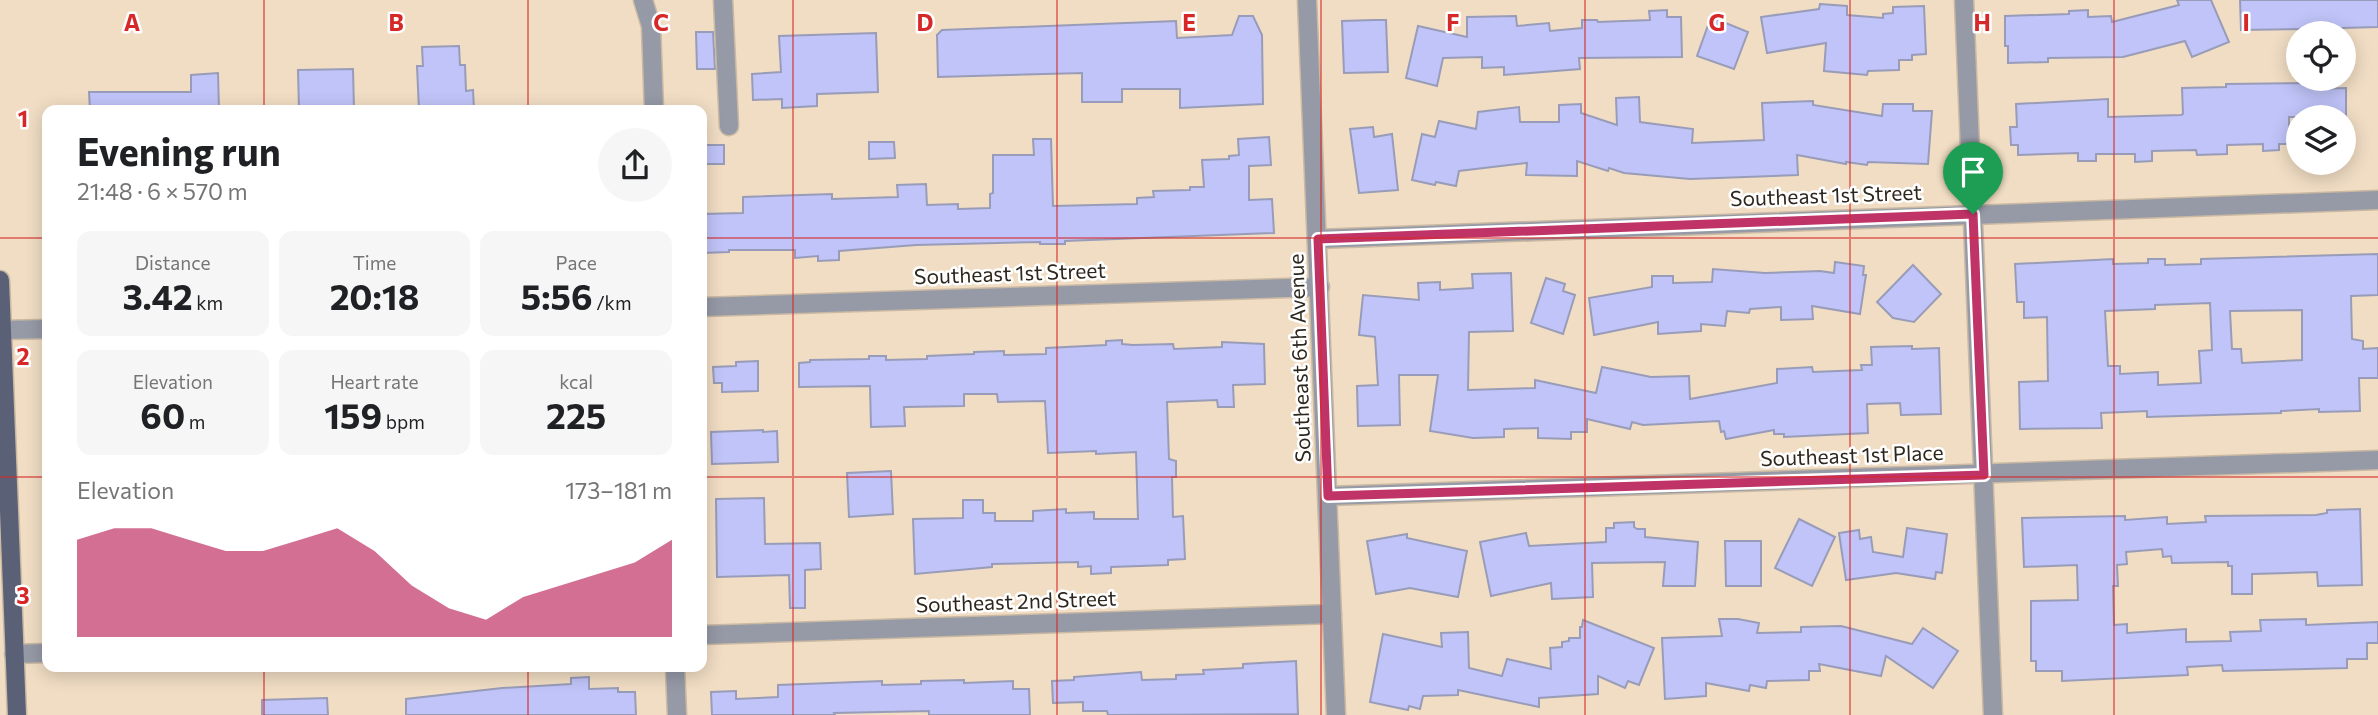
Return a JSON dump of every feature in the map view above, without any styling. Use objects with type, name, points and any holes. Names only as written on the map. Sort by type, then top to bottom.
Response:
[{"type":"main road","points":[[0,280],[17,715]]},
{"type":"street","points":[[643,0],[651,26],[654,105]]},
{"type":"street","points":[[723,0],[729,125]]},
{"type":"street","name":"Southeast 6th Avenue","points":[[1307,0],[1336,715]]},
{"type":"street","points":[[1964,0],[1993,715]]},
{"type":"street","name":"Southeast 1st Street","points":[[1318,239],[2378,200]]},
{"type":"street","name":"Southeast 1st Street","points":[[707,307],[1320,287]]},
{"type":"street","points":[[2,330],[42,329]]},
{"type":"street","name":"Southeast 1st Place","points":[[1328,496],[2378,460]]},
{"type":"street","name":"Southeast 2nd Street","points":[[707,635],[1332,614]]},
{"type":"street","points":[[15,654],[42,653]]},
{"type":"street","points":[[675,672],[677,715]]},
{"type":"building","points":[[2177,0],[2211,0],[2229,42],[2192,57],[2185,41],[2123,57],[2048,58],[2048,62],[2008,63],[2005,16],[2069,14],[2069,11],[2088,10],[2088,17],[2111,16],[2112,22],[2179,5]]},
{"type":"building","points":[[2240,0],[2378,0],[2378,27],[2356,28],[2356,21],[2286,21],[2286,29],[2241,30]]},
{"type":"building","points":[[1820,4],[1847,6],[1847,15],[1883,18],[1883,14],[1893,13],[1893,7],[1924,6],[1926,54],[1912,55],[1912,60],[1899,60],[1899,70],[1868,71],[1867,75],[1824,71],[1826,43],[1767,53],[1761,17],[1819,9]]},
{"type":"building","points":[[1667,10],[1667,17],[1681,17],[1682,57],[1579,58],[1580,69],[1504,75],[1504,67],[1482,68],[1482,57],[1443,58],[1437,86],[1406,78],[1418,26],[1467,37],[1467,17],[1516,16],[1517,26],[1549,23],[1550,31],[1582,28],[1582,20],[1650,20],[1649,11]]},
{"type":"building","points":[[1239,16],[1253,16],[1262,35],[1263,104],[1180,108],[1180,89],[1122,89],[1122,102],[1082,102],[1082,73],[938,77],[937,35],[942,30],[1176,21],[1177,38],[1232,35]]},
{"type":"building","points":[[1711,17],[1748,32],[1734,69],[1697,56]]},
{"type":"building","points":[[1386,20],[1388,72],[1344,73],[1342,21]]},
{"type":"building","points":[[696,32],[713,32],[715,69],[697,69]]},
{"type":"building","points":[[876,33],[878,92],[817,94],[817,106],[782,108],[782,99],[753,100],[752,74],[781,72],[779,36]]},
{"type":"building","points":[[459,46],[460,65],[465,65],[466,91],[473,90],[474,105],[419,105],[417,66],[423,66],[422,47]]},
{"type":"building","points":[[353,69],[354,105],[299,105],[298,70]]},
{"type":"building","points":[[218,73],[219,105],[90,105],[89,92],[191,92],[191,75]]},
{"type":"building","points":[[2286,83],[2286,91],[2346,91],[2346,105],[2286,105],[2286,144],[2279,144],[2279,150],[2263,151],[2263,144],[2227,145],[2227,154],[2197,155],[2196,150],[2152,151],[2152,161],[2135,162],[2135,154],[2096,154],[2096,161],[2078,161],[2078,153],[2018,155],[2018,145],[2011,145],[2010,127],[2017,127],[2016,104],[2108,99],[2108,117],[2181,115],[2182,88],[2226,87],[2226,84]]},
{"type":"building","points":[[1639,97],[1640,122],[1693,129],[1692,143],[1764,140],[1762,103],[1813,101],[1813,105],[1882,116],[1883,104],[1913,104],[1913,111],[1932,111],[1928,164],[1846,164],[1797,155],[1798,175],[1690,179],[1624,173],[1609,168],[1608,171],[1577,161],[1577,176],[1526,175],[1527,163],[1459,171],[1456,186],[1412,180],[1422,134],[1435,137],[1439,121],[1476,129],[1478,112],[1519,107],[1520,122],[1559,122],[1559,105],[1581,104],[1581,113],[1617,125],[1616,98]]},
{"type":"building","points":[[1373,127],[1374,137],[1392,134],[1398,190],[1359,193],[1350,129]]},
{"type":"building","points":[[1269,137],[1271,165],[1249,166],[1249,200],[1272,199],[1274,233],[1065,241],[1065,244],[1040,242],[916,245],[839,251],[839,260],[818,261],[818,256],[795,258],[795,250],[729,250],[707,253],[707,214],[743,213],[743,197],[832,194],[832,199],[898,197],[897,185],[926,184],[927,205],[958,204],[958,209],[990,208],[990,194],[993,193],[993,155],[1034,155],[1033,139],[1051,139],[1053,206],[1137,204],[1137,198],[1154,197],[1153,191],[1204,187],[1202,160],[1229,159],[1229,156],[1239,155],[1238,139]]},
{"type":"building","points":[[869,142],[894,142],[895,158],[869,159]]},
{"type":"building","points":[[707,145],[724,145],[724,164],[707,164]]},
{"type":"building","points":[[2378,254],[2378,295],[2351,296],[2352,339],[2363,341],[2363,349],[2378,348],[2378,378],[2359,378],[2360,411],[2319,412],[2319,409],[2281,413],[2147,417],[2147,411],[2101,413],[2102,428],[2020,429],[2019,382],[2048,381],[2047,317],[2024,318],[2024,302],[2017,302],[2015,264],[2113,259],[2113,264],[2148,263],[2148,259],[2165,259],[2165,265],[2201,264],[2201,259]],"holes":[[[2210,303],[2212,350],[2199,351],[2201,383],[2158,385],[2158,372],[2120,374],[2120,366],[2108,366],[2105,311],[2155,309],[2155,305]],[[2302,310],[2302,360],[2242,363],[2241,349],[2232,349],[2230,311]]]},
{"type":"building","points":[[1835,262],[1864,266],[1863,275],[1866,275],[1860,314],[1812,306],[1813,319],[1781,320],[1781,307],[1750,309],[1749,313],[1727,311],[1725,326],[1701,324],[1701,331],[1658,334],[1658,322],[1594,335],[1589,298],[1652,287],[1652,276],[1673,276],[1673,283],[1712,282],[1713,269],[1765,273],[1834,273]]},
{"type":"building","points":[[1913,265],[1941,294],[1914,322],[1893,318],[1877,302]]},
{"type":"building","points":[[1511,273],[1513,331],[1469,332],[1468,390],[1535,388],[1535,380],[1596,393],[1602,367],[1651,377],[1689,376],[1690,399],[1777,383],[1777,369],[1812,367],[1813,372],[1862,370],[1861,365],[1872,365],[1871,347],[1912,346],[1912,349],[1939,348],[1941,414],[1901,415],[1900,403],[1867,404],[1868,433],[1784,437],[1784,434],[1774,434],[1774,430],[1726,439],[1724,431],[1721,432],[1719,421],[1643,425],[1632,422],[1630,429],[1587,419],[1587,432],[1571,432],[1571,439],[1538,438],[1538,428],[1504,429],[1504,437],[1473,438],[1430,431],[1438,375],[1399,375],[1400,425],[1358,426],[1357,386],[1378,385],[1375,337],[1359,335],[1363,295],[1419,300],[1418,283],[1440,282],[1440,290],[1473,288],[1472,274]]},
{"type":"building","points":[[1546,278],[1565,284],[1563,291],[1575,295],[1563,334],[1531,323]]},
{"type":"building","points":[[1122,340],[1122,344],[1133,345],[1173,344],[1174,349],[1222,347],[1222,342],[1264,344],[1265,384],[1233,385],[1234,407],[1218,407],[1217,400],[1167,402],[1169,459],[1176,461],[1176,477],[1172,477],[1173,517],[1183,516],[1185,559],[1168,560],[1168,565],[1111,567],[1111,573],[1091,574],[1091,566],[1078,567],[1078,562],[992,564],[992,567],[915,574],[913,519],[963,518],[963,500],[983,500],[983,513],[995,513],[995,521],[1033,521],[1033,511],[1066,509],[1066,513],[1094,512],[1094,519],[1138,519],[1136,452],[1048,453],[1045,401],[998,402],[997,394],[964,394],[964,406],[904,407],[905,426],[871,427],[870,386],[799,387],[799,363],[810,360],[869,359],[869,356],[886,356],[886,360],[927,359],[927,356],[1004,351],[1004,355],[1046,354],[1046,348],[1106,345],[1106,341]]},
{"type":"building","points":[[758,361],[758,391],[722,392],[722,383],[714,383],[713,367]]},
{"type":"building","points":[[777,431],[778,462],[712,464],[711,432]]},
{"type":"building","points":[[891,471],[893,514],[849,517],[847,473]]},
{"type":"building","points":[[764,498],[765,544],[820,543],[821,569],[805,570],[805,608],[790,608],[789,575],[717,577],[716,499]]},
{"type":"building","points":[[2360,509],[2362,585],[2318,586],[2317,572],[2252,574],[2252,594],[2232,594],[2232,566],[2228,566],[2228,562],[2172,563],[2171,556],[2163,557],[2162,549],[2126,552],[2127,564],[2117,565],[2118,586],[2113,586],[2114,625],[2127,624],[2127,633],[2186,629],[2186,642],[2231,641],[2230,632],[2261,631],[2260,620],[2306,619],[2306,625],[2378,622],[2378,643],[2367,643],[2367,659],[2347,659],[2347,668],[2223,671],[2222,665],[2187,667],[2188,675],[2062,681],[2062,671],[2036,671],[2036,661],[2031,661],[2031,601],[2078,600],[2077,565],[2024,567],[2022,518],[2125,516],[2125,520],[2167,517],[2167,524],[2206,522],[2205,516],[2316,515],[2327,513],[2327,510]]},
{"type":"building","points":[[1799,519],[1835,537],[1812,586],[1775,568]]},
{"type":"building","points":[[1634,522],[1637,529],[1645,529],[1645,537],[1698,542],[1695,586],[1663,586],[1665,562],[1592,563],[1593,597],[1552,599],[1551,583],[1491,596],[1480,542],[1526,533],[1529,546],[1606,542],[1606,528],[1614,528],[1614,523]]},
{"type":"building","points":[[1907,528],[1947,534],[1942,573],[1936,572],[1935,579],[1896,573],[1846,580],[1839,533],[1859,530],[1860,539],[1871,537],[1873,552],[1903,557]]},
{"type":"building","points":[[1407,534],[1407,538],[1467,551],[1458,597],[1410,588],[1376,594],[1367,541]]},
{"type":"building","points":[[1725,541],[1761,541],[1761,586],[1726,586]]},
{"type":"building","points":[[1719,619],[1759,623],[1757,633],[1801,632],[1801,627],[1841,626],[1912,644],[1923,628],[1958,651],[1933,688],[1886,656],[1881,676],[1819,664],[1820,671],[1809,671],[1809,680],[1767,681],[1766,688],[1750,685],[1749,691],[1706,683],[1706,696],[1665,699],[1662,638],[1722,636]]},
{"type":"building","points":[[1583,620],[1654,648],[1639,685],[1628,681],[1625,688],[1598,676],[1598,694],[1539,698],[1539,707],[1458,690],[1458,695],[1423,696],[1420,709],[1409,706],[1408,710],[1370,702],[1383,634],[1442,647],[1441,633],[1468,632],[1469,668],[1502,676],[1507,659],[1551,669],[1550,648],[1562,647],[1562,642],[1569,641],[1569,638],[1580,638]]},
{"type":"building","points":[[1296,661],[1298,714],[1108,715],[1107,711],[1083,711],[1083,702],[1053,703],[1052,681],[1074,680],[1074,677],[1141,672],[1142,680],[1176,679],[1176,675],[1204,674],[1203,670],[1243,668],[1243,664]]},
{"type":"building","points":[[589,677],[589,689],[618,688],[618,692],[635,692],[636,715],[406,715],[406,699],[502,688],[571,684],[571,678]]},
{"type":"building","points":[[964,680],[964,683],[1013,681],[1013,689],[1029,689],[1030,715],[929,715],[929,711],[834,713],[835,715],[712,715],[711,692],[736,691],[736,699],[778,697],[778,685],[882,681],[882,685],[921,684],[921,681]]},
{"type":"building","points":[[327,698],[328,715],[262,715],[262,700]]},
{"type":"route","points":[[1973,214],[1984,475],[1328,496],[1318,239],[1973,214]]}]
